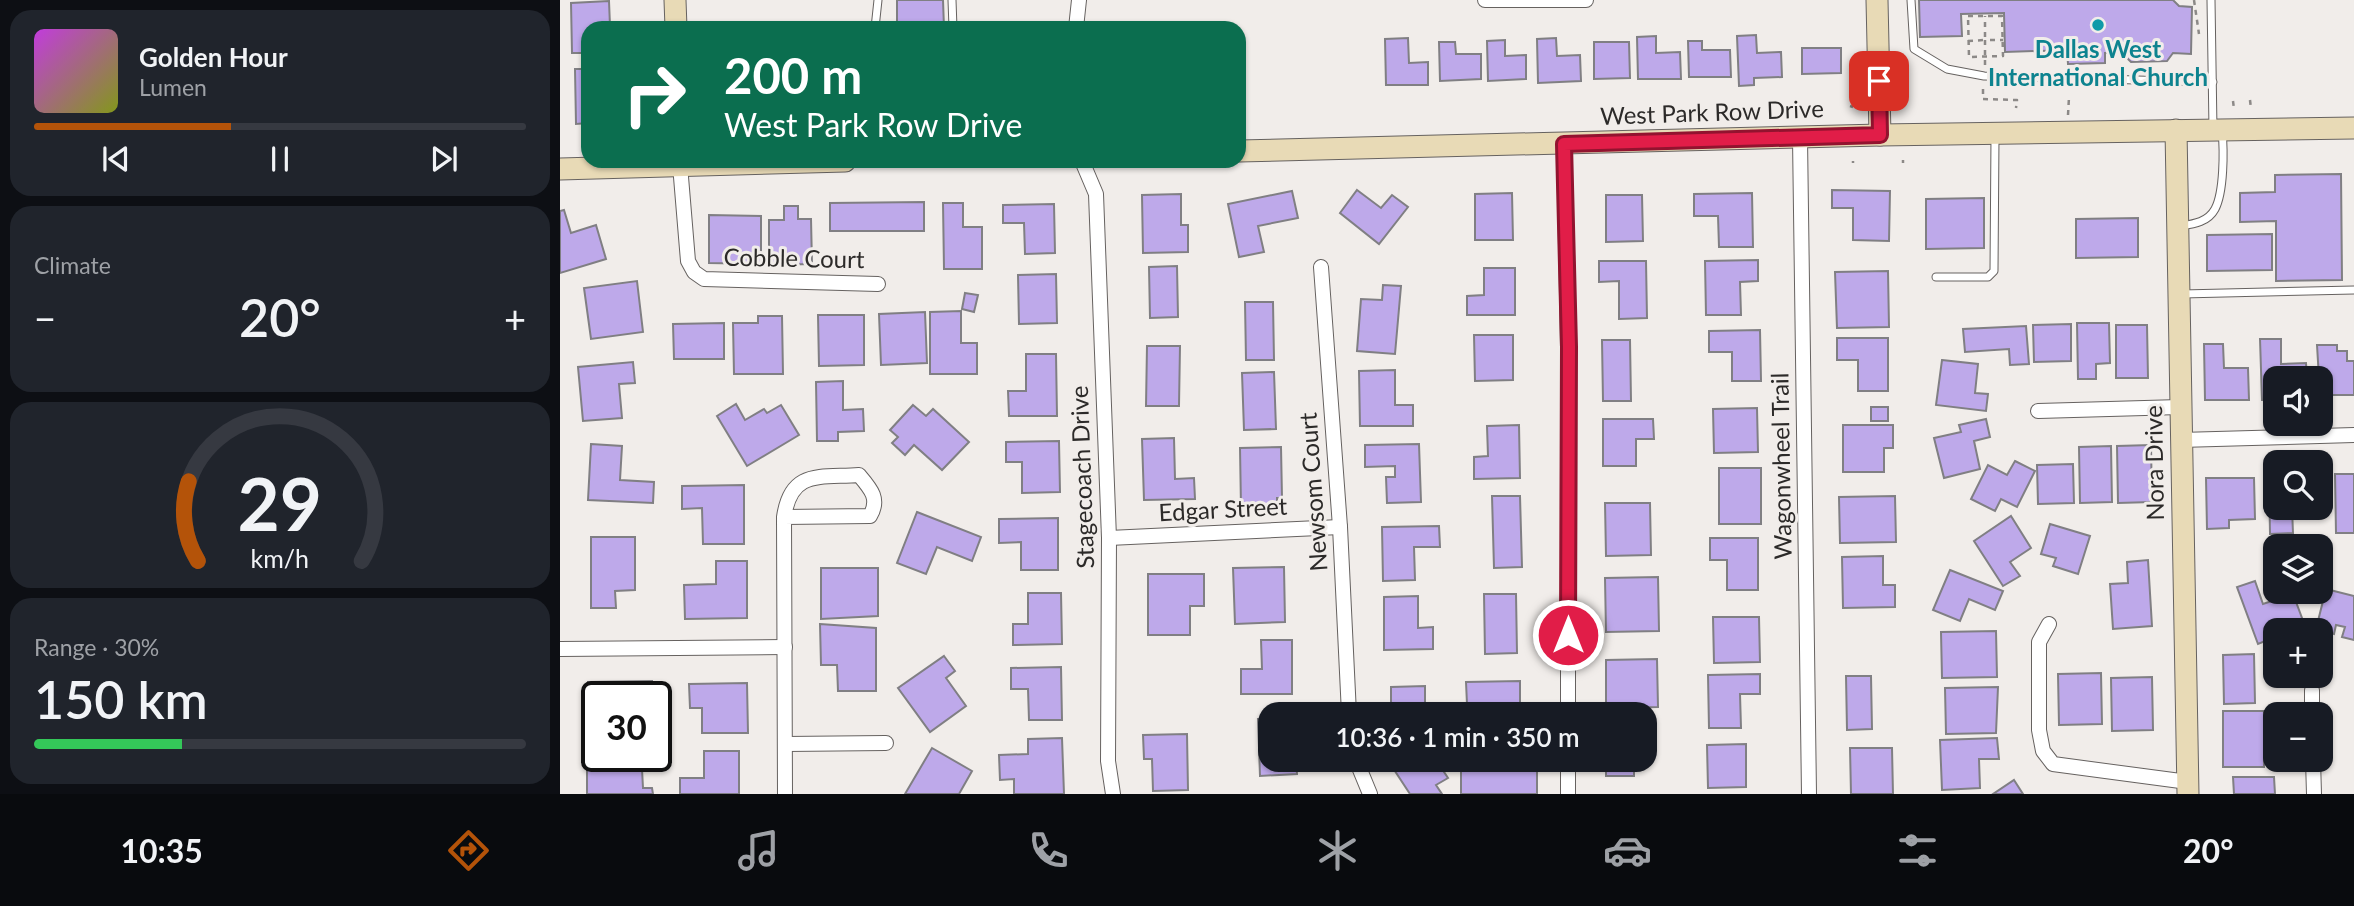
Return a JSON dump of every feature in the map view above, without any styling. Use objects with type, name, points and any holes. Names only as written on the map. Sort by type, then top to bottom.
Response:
[{"type":"main road","points":[[675,0],[676,21]]},
{"type":"main road","points":[[1877,0],[1880,135]]},
{"type":"main road","name":"West Park Row Drive","points":[[1246,151],[2176,130],[2223,124],[2354,128]]},
{"type":"main road","name":"Nora Drive","points":[[2176,130],[2188,788]]},
{"type":"main road","points":[[560,169],[581,168]]},
{"type":"street","points":[[1077,21],[1079,0]]},
{"type":"street","points":[[1485,0],[1587,0]]},
{"type":"street","name":"Wagonwheel Trail","points":[[1800,138],[1809,794]]},
{"type":"street","points":[[1564,144],[1569,347],[1568,702]]},
{"type":"street","name":"Cobble Court","points":[[680,168],[688,261],[694,272],[704,279],[878,284]]},
{"type":"street","name":"Stagecoach Drive","points":[[1085,168],[1096,194],[1109,538],[1108,761],[1113,794]]},
{"type":"street","name":"Newsom Court","points":[[1321,267],[1340,527],[1348,702]]},
{"type":"street","points":[[2038,411],[2180,407]]},
{"type":"street","points":[[2180,440],[2354,435]]},
{"type":"street","points":[[784,517],[870,516],[876,507],[874,493],[859,475],[812,478],[792,489],[784,517],[785,794]]},
{"type":"street","name":"Edgar Street","points":[[1109,538],[1340,527]]},
{"type":"street","points":[[2049,624],[2039,642],[2039,730],[2043,751],[2053,764],[2061,768],[2188,788]]},
{"type":"street","points":[[560,649],[785,647]]},
{"type":"street","points":[[2312,690],[2312,702]]},
{"type":"street","points":[[786,744],[886,743]]},
{"type":"street","points":[[1361,772],[1370,794]]},
{"type":"street","points":[[1568,772],[1568,794]]},
{"type":"street","points":[[2313,772],[2314,794]]},
{"type":"lane","points":[[876,21],[878,0]]},
{"type":"lane","points":[[952,0],[953,21]]},
{"type":"lane","points":[[1911,0],[1914,49],[1947,69],[1984,76],[2213,82]]},
{"type":"lane","points":[[2177,227],[2201,222],[2215,209],[2222,166],[2223,124],[2213,82],[2211,0]]},
{"type":"lane","points":[[1936,277],[1988,277],[1994,271],[1995,133]]},
{"type":"lane","points":[[2178,294],[2354,289]]},
{"type":"path","points":[[1968,16],[2002,16],[2003,40],[2003,56],[1969,57],[1968,16]]},
{"type":"path","points":[[1985,16],[1985,56]]},
{"type":"path","points":[[1968,41],[2003,40]]},
{"type":"path","points":[[2223,124],[2233,100]]},
{"type":"path","points":[[2250,100],[2251,113]]},
{"type":"building","points":[[897,0],[943,0],[944,21],[897,21]]},
{"type":"building","name":"Dallas West International Church","points":[[1919,0],[2173,0],[2179,6],[2192,7],[2191,54],[2173,53],[2167,61],[2131,62],[2117,48],[2112,53],[2105,53],[2105,63],[2068,64],[2067,50],[2005,52],[2004,13],[1961,14],[1962,36],[1920,37]]},
{"type":"building","points":[[609,1],[610,21],[581,21],[581,53],[572,53],[571,3]]},
{"type":"building","points":[[1756,35],[1757,53],[1781,52],[1782,77],[1754,78],[1754,85],[1739,86],[1737,36]]},
{"type":"building","points":[[1656,36],[1656,53],[1680,52],[1681,79],[1638,79],[1637,37]]},
{"type":"building","points":[[1408,38],[1409,63],[1428,62],[1428,85],[1386,85],[1385,39]]},
{"type":"building","points":[[1556,38],[1557,56],[1580,55],[1581,81],[1538,83],[1537,39]]},
{"type":"building","points":[[1505,40],[1505,56],[1526,55],[1526,79],[1488,81],[1487,41]]},
{"type":"building","points":[[1688,41],[1702,41],[1702,50],[1730,50],[1731,77],[1689,77]]},
{"type":"building","points":[[1439,42],[1455,42],[1456,54],[1481,54],[1481,79],[1440,81]]},
{"type":"building","points":[[1594,42],[1629,42],[1630,78],[1594,79]]},
{"type":"building","points":[[1802,48],[1841,48],[1841,73],[1802,74]]},
{"type":"building","points":[[575,69],[581,69],[581,124],[576,124]]},
{"type":"building","points":[[2341,174],[2342,280],[2276,281],[2276,221],[2240,222],[2240,193],[2275,192],[2275,175]]},
{"type":"building","points":[[1357,190],[1381,208],[1392,195],[1408,207],[1379,244],[1340,213]]},
{"type":"building","points":[[1832,190],[1890,191],[1889,241],[1853,240],[1853,208],[1832,208]]},
{"type":"building","points":[[1292,191],[1298,218],[1258,226],[1264,252],[1239,257],[1228,204]]},
{"type":"building","points":[[1512,193],[1513,240],[1475,240],[1475,194]]},
{"type":"building","points":[[1752,193],[1753,247],[1719,247],[1718,216],[1694,216],[1694,194]]},
{"type":"building","points":[[1181,194],[1181,225],[1188,225],[1188,252],[1143,253],[1142,195]]},
{"type":"building","points":[[1606,195],[1642,195],[1643,241],[1606,242]]},
{"type":"building","points":[[1984,198],[1984,248],[1926,249],[1926,199]]},
{"type":"building","points":[[924,202],[924,231],[830,231],[830,203]]},
{"type":"building","points":[[943,203],[963,203],[963,227],[982,227],[982,269],[944,269]]},
{"type":"building","points":[[1054,204],[1055,253],[1025,254],[1024,223],[1003,223],[1003,205]]},
{"type":"building","points":[[784,206],[798,206],[798,219],[811,219],[812,264],[769,265],[769,220],[784,220]]},
{"type":"building","points":[[564,210],[571,233],[596,225],[606,259],[560,273],[560,211]]},
{"type":"building","points":[[709,215],[761,216],[761,264],[709,263]]},
{"type":"building","points":[[2138,218],[2138,257],[2076,258],[2076,219]]},
{"type":"building","points":[[2272,234],[2272,270],[2207,271],[2207,235]]},
{"type":"building","points":[[1758,260],[1758,281],[1740,282],[1741,315],[1706,315],[1705,261]]},
{"type":"building","points":[[1599,261],[1646,261],[1647,318],[1619,319],[1619,281],[1599,282]]},
{"type":"building","points":[[1177,266],[1178,317],[1150,318],[1149,267]]},
{"type":"building","points":[[1484,268],[1515,268],[1515,315],[1467,315],[1467,296],[1484,295]]},
{"type":"building","points":[[1888,271],[1889,327],[1837,328],[1835,272]]},
{"type":"building","points":[[1056,274],[1057,323],[1019,324],[1018,275]]},
{"type":"building","points":[[637,281],[643,332],[591,339],[584,288]]},
{"type":"building","points":[[1383,285],[1401,286],[1395,354],[1357,351],[1361,299],[1382,300]]},
{"type":"building","points":[[965,293],[978,295],[974,312],[962,309]]},
{"type":"building","points":[[1245,302],[1273,302],[1274,360],[1246,360]]},
{"type":"building","points":[[961,311],[961,343],[977,343],[977,374],[930,374],[930,312]]},
{"type":"building","points":[[925,312],[927,363],[881,365],[879,314]]},
{"type":"building","points":[[818,315],[864,315],[864,365],[819,366]]},
{"type":"building","points":[[758,316],[782,316],[783,374],[734,374],[733,323],[758,323]]},
{"type":"building","points":[[724,323],[724,359],[674,359],[673,324]]},
{"type":"building","points":[[2077,323],[2109,323],[2110,363],[2096,364],[2096,379],[2078,379]]},
{"type":"building","points":[[2071,324],[2071,361],[2034,362],[2033,325]]},
{"type":"building","points":[[2116,325],[2147,325],[2148,378],[2116,378]]},
{"type":"building","points":[[2026,326],[2029,364],[2010,365],[2009,349],[1965,352],[1963,329]]},
{"type":"building","points":[[1760,330],[1761,381],[1732,381],[1732,352],[1709,352],[1709,331]]},
{"type":"building","points":[[1474,335],[1513,335],[1513,380],[1475,381]]},
{"type":"building","points":[[1837,338],[1888,338],[1888,391],[1858,391],[1858,360],[1837,360]]},
{"type":"building","points":[[2260,339],[2281,339],[2281,364],[2306,363],[2306,366],[2263,366],[2262,400]]},
{"type":"building","points":[[1602,340],[1630,340],[1631,401],[1603,401]]},
{"type":"building","points":[[2204,344],[2223,344],[2224,368],[2248,368],[2249,400],[2205,400]]},
{"type":"building","points":[[2317,345],[2337,345],[2337,351],[2347,351],[2347,361],[2354,361],[2354,395],[2333,395],[2333,366],[2318,366]]},
{"type":"building","points":[[1147,346],[1180,346],[1179,406],[1146,406]]},
{"type":"building","points":[[1026,354],[1056,354],[1057,416],[1009,416],[1008,391],[1026,391]]},
{"type":"building","points":[[1942,360],[1978,364],[1975,393],[1988,394],[1986,411],[1936,405]]},
{"type":"building","points":[[633,362],[635,383],[619,384],[622,418],[583,421],[578,367]]},
{"type":"building","points":[[1395,370],[1395,405],[1413,405],[1413,426],[1360,426],[1359,371]]},
{"type":"building","points":[[1274,372],[1276,429],[1244,430],[1242,373]]},
{"type":"building","points":[[843,381],[843,410],[863,409],[864,431],[838,432],[838,441],[817,441],[816,382]]},
{"type":"building","points":[[736,404],[745,420],[764,409],[767,413],[781,405],[799,435],[747,466],[717,416]]},
{"type":"building","points":[[913,405],[926,416],[933,409],[969,442],[942,470],[914,445],[905,455],[892,443],[898,437],[890,430]]},
{"type":"building","points":[[1871,407],[1888,407],[1888,421],[1871,421]]},
{"type":"building","points":[[1757,408],[1758,452],[1714,453],[1713,409]]},
{"type":"building","points":[[1603,419],[1653,419],[1654,439],[1636,439],[1636,466],[1603,466]]},
{"type":"building","points":[[1986,419],[1990,437],[1974,441],[1980,469],[1944,478],[1934,438],[1961,432],[1959,425]]},
{"type":"building","points":[[1519,425],[1520,478],[1474,479],[1474,457],[1488,456],[1487,426]]},
{"type":"building","points":[[1843,425],[1893,425],[1893,448],[1884,448],[1884,472],[1843,472]]},
{"type":"building","points":[[1174,438],[1175,479],[1194,478],[1195,499],[1144,500],[1142,439]]},
{"type":"building","points":[[1059,441],[1060,492],[1022,493],[1022,462],[1006,462],[1006,442]]},
{"type":"building","points":[[591,444],[622,446],[620,480],[654,482],[653,503],[588,500]]},
{"type":"building","points":[[1419,444],[1421,502],[1387,503],[1386,477],[1395,477],[1395,466],[1365,467],[1365,445]]},
{"type":"building","points":[[2151,445],[2152,502],[2118,503],[2117,446]]},
{"type":"building","points":[[2111,446],[2112,502],[2080,503],[2079,447]]},
{"type":"building","points":[[1281,447],[1282,498],[1277,498],[1277,507],[1241,508],[1240,448]]},
{"type":"building","points":[[2015,461],[2035,471],[2017,507],[2001,499],[1995,511],[1971,499],[1988,465],[2007,475]]},
{"type":"building","points":[[2073,464],[2074,503],[2038,504],[2037,465]]},
{"type":"building","points":[[1719,468],[1761,468],[1761,524],[1719,524]]},
{"type":"building","points":[[2335,474],[2354,474],[2354,533],[2336,533]]},
{"type":"building","points":[[2206,478],[2254,478],[2255,519],[2229,520],[2229,528],[2207,529]]},
{"type":"building","points":[[744,485],[744,544],[703,544],[702,508],[682,509],[682,486]]},
{"type":"building","points":[[1492,496],[1520,496],[1522,567],[1494,568]]},
{"type":"building","points":[[1895,496],[1896,542],[1840,543],[1839,497]]},
{"type":"building","points":[[1605,503],[1650,503],[1651,555],[1606,556]]},
{"type":"building","points":[[917,512],[981,537],[972,561],[937,547],[926,574],[897,563]]},
{"type":"building","points":[[2011,516],[2031,548],[2010,562],[2020,576],[2003,586],[1974,541]]},
{"type":"building","points":[[1058,518],[1058,570],[1021,570],[1021,542],[999,543],[999,519]]},
{"type":"building","points":[[2270,520],[2292,520],[2293,533],[2270,534]]},
{"type":"building","points":[[2050,524],[2090,536],[2078,574],[2053,566],[2056,558],[2041,554]]},
{"type":"building","points":[[1439,526],[1440,547],[1414,547],[1415,580],[1383,581],[1382,527]]},
{"type":"building","points":[[591,537],[635,537],[635,590],[615,591],[616,608],[591,608]]},
{"type":"building","points":[[1710,538],[1758,538],[1758,590],[1727,590],[1727,560],[1710,560]]},
{"type":"building","points":[[1883,556],[1883,585],[1895,585],[1895,607],[1843,608],[1842,557]]},
{"type":"building","points":[[2148,560],[2152,626],[2113,629],[2110,584],[2128,583],[2127,562]]},
{"type":"building","points":[[716,561],[747,561],[747,618],[685,619],[684,585],[716,584]]},
{"type":"building","points":[[1284,567],[1285,622],[1235,624],[1233,568]]},
{"type":"building","points":[[821,568],[878,568],[878,616],[821,619]]},
{"type":"building","points":[[1950,570],[2003,591],[1995,610],[1969,599],[1960,621],[1933,610]]},
{"type":"building","points":[[1148,574],[1204,574],[1204,606],[1190,606],[1190,635],[1148,635]]},
{"type":"building","points":[[1658,577],[1659,631],[1606,632],[1605,578]]},
{"type":"building","points":[[2255,581],[2263,604],[2297,604],[2302,618],[2263,618],[2263,642],[2258,644],[2237,587]]},
{"type":"building","points":[[2333,591],[2354,596],[2354,640],[2342,637],[2345,627],[2336,625],[2333,634],[2333,618],[2319,618],[2322,604],[2333,604]]},
{"type":"building","points":[[1028,593],[1061,593],[1062,644],[1013,645],[1013,624],[1028,624]]},
{"type":"building","points":[[1484,594],[1516,594],[1517,653],[1485,654]]},
{"type":"building","points":[[1418,596],[1418,628],[1433,627],[1433,649],[1384,650],[1384,597]]},
{"type":"building","points":[[1713,617],[1759,617],[1760,662],[1714,663]]},
{"type":"building","points":[[820,624],[876,628],[876,691],[838,691],[837,665],[821,665]]},
{"type":"building","points":[[1996,631],[1997,677],[1942,678],[1941,632]]},
{"type":"building","points":[[1261,640],[1292,640],[1292,694],[1241,694],[1241,669],[1262,669]]},
{"type":"building","points":[[2254,654],[2255,703],[2224,704],[2223,655]]},
{"type":"building","points":[[944,656],[955,671],[946,678],[966,706],[930,732],[898,688]]},
{"type":"building","points":[[1657,659],[1658,707],[1657,702],[1606,702],[1606,660]]},
{"type":"building","points":[[1061,667],[1062,720],[1029,720],[1028,689],[1011,689],[1011,668]]},
{"type":"building","points":[[2101,673],[2102,724],[2059,725],[2058,674]]},
{"type":"building","points":[[1760,674],[1760,694],[1740,694],[1741,728],[1709,728],[1708,675]]},
{"type":"building","points":[[1846,676],[1871,676],[1872,729],[1847,730]]},
{"type":"building","points":[[2152,677],[2153,730],[2112,731],[2111,678]]},
{"type":"building","points":[[1520,681],[1520,702],[1467,702],[1466,682]]},
{"type":"building","points":[[747,683],[748,733],[702,733],[702,708],[690,708],[689,684]]},
{"type":"building","points":[[1425,686],[1425,702],[1391,702],[1391,687]]},
{"type":"building","points":[[1998,687],[1996,733],[1946,734],[1945,688]]},
{"type":"building","points":[[2223,711],[2263,711],[2263,767],[2223,767]]},
{"type":"building","points":[[1187,734],[1188,790],[1153,791],[1152,759],[1144,759],[1143,735]]},
{"type":"building","points":[[1062,738],[1064,794],[1014,794],[1014,779],[1000,780],[999,755],[1028,754],[1028,739]]},
{"type":"building","points":[[1997,738],[1999,759],[1979,759],[1980,788],[1942,790],[1940,740]]},
{"type":"building","points":[[1746,744],[1746,787],[1708,788],[1707,745]]},
{"type":"building","points":[[932,748],[972,771],[959,794],[905,794]]},
{"type":"building","points":[[1850,748],[1892,748],[1893,794],[1851,794]]},
{"type":"building","points":[[704,751],[739,751],[739,794],[680,794],[680,778],[704,778]]},
{"type":"building","points":[[587,772],[642,772],[643,788],[652,788],[653,794],[587,794]]},
{"type":"building","points":[[1260,772],[1297,772],[1297,774],[1260,776]]},
{"type":"building","points":[[1396,772],[1444,772],[1448,778],[1436,785],[1442,794],[1410,794]]},
{"type":"building","points":[[1461,772],[1537,772],[1537,794],[1461,794]]},
{"type":"building","points":[[1606,772],[1634,772],[1634,776],[1606,776]]},
{"type":"building","points":[[2233,777],[2274,777],[2275,794],[2234,794]]},
{"type":"building","points":[[2014,780],[2023,794],[1993,794]]},
{"type":"place","name":"Dallas West International Church","points":[[2098,25]]},
{"type":"route","points":[[1568,635],[1569,347],[1564,144],[1880,135],[1879,81]]}]
